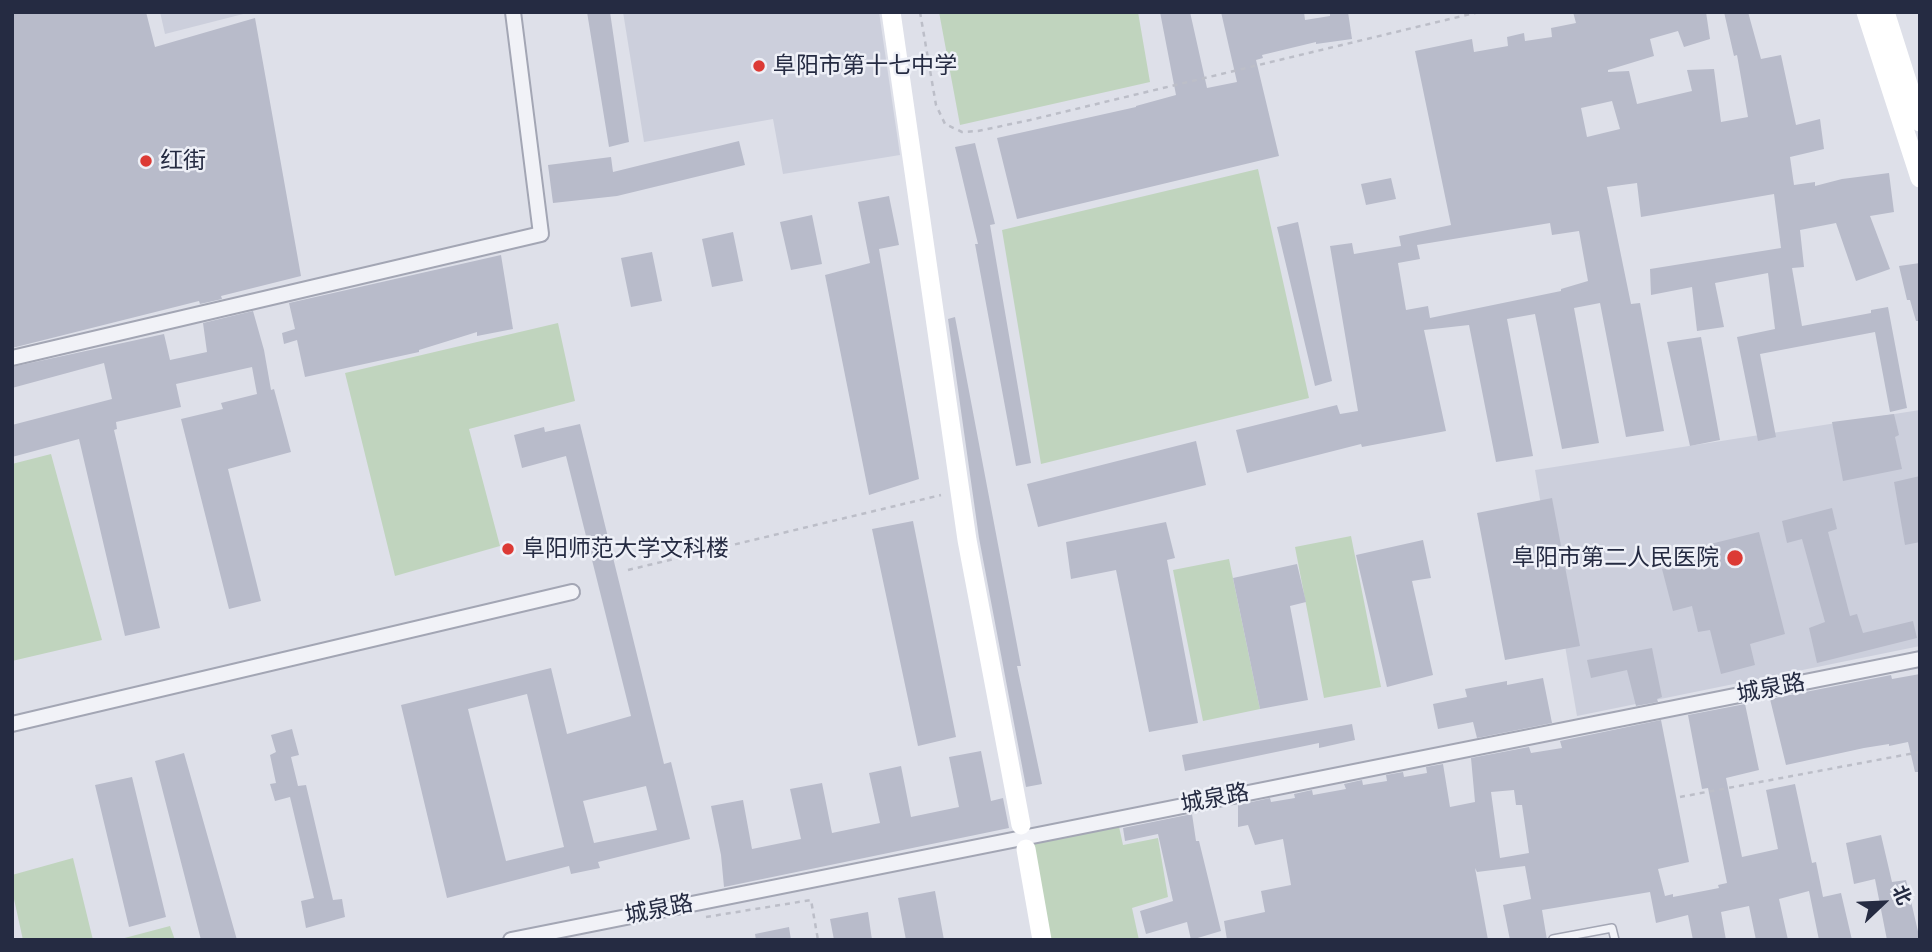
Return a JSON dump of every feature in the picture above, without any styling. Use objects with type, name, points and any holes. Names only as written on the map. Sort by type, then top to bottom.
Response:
[{"type":"main road","points":[[891,12],[967,540],[1021,825]]},
{"type":"main road","points":[[1866,12],[1920,178]]},
{"type":"main road","points":[[1885,12],[1920,122]]},
{"type":"main road","points":[[1026,849],[1042,940]]},
{"type":"street","points":[[12,358],[541,234],[513,12]]},
{"type":"street","points":[[12,724],[572,592]]},
{"type":"street","name":"城泉路","points":[[511,940],[1920,659]]},
{"type":"lane","points":[[1553,939],[1612,928],[1615,940]]},
{"type":"path","points":[[920,12],[936,105],[945,124],[962,132],[1030,120],[1479,12]]},
{"type":"path","points":[[628,570],[941,495]]},
{"type":"path","points":[[1680,797],[1920,752]]},
{"type":"path","points":[[695,919],[811,900],[818,940]]},
{"type":"shaded area","points":[[160,12],[251,12],[165,34]]},
{"type":"shaded area","name":"阜阳市第十七中学","points":[[623,12],[879,12],[900,155],[783,174],[773,119],[644,142]]},
{"type":"shaded area","name":"阜阳市第二人民医院","points":[[1920,410],[1920,646],[1577,716],[1535,470]]},
{"type":"green space","points":[[939,12],[1138,12],[1150,82],[960,125]]},
{"type":"green space","points":[[1258,169],[1309,398],[1041,464],[1002,230]]},
{"type":"green space","points":[[558,323],[575,401],[469,429],[500,546],[395,576],[345,373]]},
{"type":"green space","points":[[51,454],[102,640],[12,661],[12,464]]},
{"type":"green space","points":[[1351,536],[1381,687],[1324,698],[1295,547]]},
{"type":"green space","points":[[1229,559],[1260,709],[1203,721],[1173,570]]},
{"type":"green space","points":[[1118,822],[1123,845],[1158,838],[1168,897],[1132,908],[1139,940],[1050,940],[1032,842]]},
{"type":"green space","points":[[73,858],[93,940],[23,940],[12,890],[12,875]]},
{"type":"green space","points":[[170,926],[175,940],[117,940]]},
{"type":"building","name":"红街","points":[[12,12],[146,12],[155,47],[255,18],[301,276],[221,296],[222,299],[200,304],[199,301],[12,348]]},
{"type":"building","points":[[587,12],[610,12],[629,142],[609,147]]},
{"type":"building","points":[[1160,12],[1190,12],[1207,88],[1237,82],[1221,12],[1304,12],[1305,20],[1330,16],[1330,12],[1348,12],[1352,39],[1316,42],[1262,55],[1263,58],[1256,60],[1279,156],[1017,219],[997,138],[1136,107],[1176,95]]},
{"type":"building","points":[[1573,12],[1706,12],[1710,39],[1684,47],[1678,31],[1650,39],[1654,56],[1608,72],[1629,71],[1637,104],[1692,91],[1687,70],[1714,69],[1721,122],[1748,117],[1737,55],[1734,56],[1724,12],[1748,12],[1761,59],[1781,55],[1796,125],[1820,119],[1824,149],[1790,157],[1794,185],[1815,182],[1815,186],[1842,179],[1889,173],[1894,212],[1870,216],[1890,269],[1856,281],[1836,223],[1800,230],[1804,267],[1792,268],[1802,326],[1871,313],[1871,310],[1888,307],[1907,408],[1890,412],[1875,332],[1760,354],[1776,437],[1758,441],[1737,337],[1775,329],[1768,273],[1715,283],[1724,327],[1697,331],[1692,287],[1651,295],[1650,269],[1781,248],[1774,194],[1641,217],[1637,183],[1607,187],[1631,304],[1640,303],[1664,431],[1626,437],[1600,303],[1574,308],[1599,443],[1562,449],[1535,314],[1507,319],[1533,456],[1496,462],[1469,325],[1424,330],[1446,431],[1362,447],[1361,444],[1247,473],[1236,430],[1337,405],[1340,414],[1358,411],[1330,246],[1352,243],[1354,254],[1401,246],[1399,236],[1451,225],[1415,51],[1472,39],[1474,52],[1508,46],[1507,37],[1524,33],[1525,41],[1552,37],[1551,28],[1576,23]],"holes":[[[1612,101],[1620,129],[1587,137],[1581,108]],[[1550,223],[1552,235],[1579,231],[1588,281],[1561,291],[1430,318],[1428,306],[1406,310],[1398,263],[1420,259],[1417,245]]]},
{"type":"building","points":[[739,141],[745,165],[617,196],[553,203],[548,165],[611,157],[613,172]]},
{"type":"building","points":[[975,143],[995,224],[990,225],[1031,463],[1016,466],[975,244],[978,244],[955,147]]},
{"type":"building","points":[[1391,178],[1396,199],[1366,205],[1361,184]]},
{"type":"building","points":[[889,196],[899,245],[879,249],[919,479],[869,495],[825,275],[870,263],[858,202]]},
{"type":"building","points":[[812,215],[822,264],[791,270],[780,222]]},
{"type":"building","points":[[1298,222],[1332,381],[1315,386],[1277,227]]},
{"type":"building","points":[[733,232],[743,281],[712,287],[702,239]]},
{"type":"building","points":[[652,252],[662,301],[631,307],[621,258]]},
{"type":"building","points":[[501,255],[513,329],[477,336],[477,332],[419,352],[305,377],[297,340],[284,344],[282,333],[295,329],[289,303]]},
{"type":"building","points":[[1920,263],[1920,321],[1916,321],[1910,300],[1907,300],[1899,266]]},
{"type":"building","points":[[253,311],[271,390],[274,389],[291,452],[228,469],[261,601],[229,609],[181,419],[223,409],[221,403],[257,394],[252,367],[176,384],[181,407],[116,422],[117,429],[114,430],[160,628],[125,636],[79,439],[12,457],[12,425],[112,399],[104,363],[12,388],[12,367],[164,334],[170,360],[207,352],[203,323]]},
{"type":"building","points":[[955,317],[1021,666],[1017,666],[1042,784],[1026,787],[979,538],[948,319]]},
{"type":"building","points":[[1701,337],[1720,440],[1690,446],[1667,342]]},
{"type":"building","points":[[1894,414],[1899,435],[1895,437],[1902,469],[1843,481],[1832,422]]},
{"type":"building","points":[[580,424],[664,764],[671,762],[690,839],[598,862],[600,868],[571,874],[569,866],[447,898],[401,705],[551,668],[567,734],[631,716],[566,456],[522,468],[514,435],[544,427],[545,432]],"holes":[[[527,694],[564,847],[506,861],[468,709]],[[646,786],[657,830],[594,843],[583,801]]]},
{"type":"building","points":[[1196,441],[1206,485],[1038,527],[1027,484]]},
{"type":"building","points":[[1920,476],[1920,542],[1905,545],[1894,482]]},
{"type":"building","points":[[1552,498],[1580,646],[1505,660],[1477,513]]},
{"type":"building","points":[[1832,508],[1837,529],[1828,532],[1850,616],[1857,614],[1863,633],[1913,621],[1917,638],[1817,663],[1809,628],[1825,622],[1802,539],[1787,543],[1782,521]]},
{"type":"building","points":[[913,521],[956,737],[918,746],[872,529]]},
{"type":"building","points":[[1166,522],[1175,558],[1167,560],[1198,723],[1149,732],[1116,570],[1071,579],[1066,542]]},
{"type":"building","points":[[1759,532],[1785,634],[1750,644],[1755,665],[1721,674],[1710,630],[1698,632],[1692,606],[1673,611],[1662,569],[1690,562],[1686,550]]},
{"type":"building","points":[[1423,540],[1431,578],[1412,581],[1433,675],[1387,687],[1356,555]]},
{"type":"building","points":[[1297,564],[1306,602],[1290,606],[1308,700],[1260,709],[1233,578]]},
{"type":"building","points":[[1652,648],[1662,697],[1657,699],[1658,702],[1636,706],[1627,670],[1591,678],[1587,660]]},
{"type":"building","points":[[1920,674],[1920,772],[1915,772],[1908,742],[1864,748],[1786,765],[1770,699],[1891,675],[1892,679]]},
{"type":"building","points":[[1543,678],[1552,723],[1477,738],[1473,722],[1438,729],[1433,704],[1467,697],[1465,689]]},
{"type":"building","points":[[1745,704],[1759,770],[1726,778],[1742,857],[1778,849],[1766,790],[1795,784],[1812,863],[1816,862],[1823,897],[1841,893],[1852,940],[1819,940],[1809,891],[1779,899],[1788,940],[1756,940],[1749,906],[1721,912],[1726,940],[1693,940],[1688,915],[1656,923],[1650,892],[1542,910],[1547,940],[1510,940],[1503,905],[1531,899],[1525,866],[1477,872],[1475,868],[1488,940],[1227,940],[1224,921],[1265,912],[1261,891],[1291,885],[1283,839],[1255,845],[1248,825],[1238,827],[1238,805],[1270,798],[1271,802],[1295,798],[1294,794],[1312,790],[1313,795],[1346,789],[1344,784],[1362,780],[1363,785],[1387,781],[1386,775],[1403,772],[1404,777],[1427,773],[1426,767],[1443,764],[1450,807],[1475,802],[1471,758],[1529,747],[1531,753],[1562,748],[1560,741],[1661,720],[1689,862],[1658,869],[1665,896],[1673,894],[1673,897],[1719,888],[1718,885],[1727,883],[1708,788],[1702,789],[1688,715]],"holes":[[[1514,790],[1516,805],[1522,805],[1529,853],[1500,858],[1491,792]]]},
{"type":"building","points":[[1352,724],[1355,740],[1319,748],[1319,743],[1185,771],[1182,755]]},
{"type":"building","points":[[292,729],[299,755],[291,757],[298,786],[306,785],[333,900],[342,899],[345,917],[306,928],[301,901],[314,898],[290,797],[275,801],[270,784],[276,783],[270,755],[276,752],[271,735]]},
{"type":"building","points":[[981,751],[991,801],[1003,798],[1009,828],[724,887],[721,855],[711,806],[743,800],[752,849],[801,839],[790,789],[822,783],[832,833],[880,823],[869,773],[901,766],[911,817],[959,807],[949,757]]},
{"type":"building","points":[[184,753],[237,940],[201,940],[155,761]]},
{"type":"building","points":[[132,777],[166,917],[129,927],[95,785]]},
{"type":"building","points":[[1192,814],[1196,841],[1199,841],[1221,931],[1191,940],[1187,922],[1146,934],[1140,911],[1173,901],[1158,834],[1125,841],[1123,828]]},
{"type":"building","points":[[1881,835],[1892,882],[1906,880],[1920,940],[1887,940],[1875,879],[1854,884],[1846,843]]},
{"type":"building","points":[[935,891],[944,940],[906,940],[898,898]]},
{"type":"building","points":[[868,912],[872,940],[834,940],[830,919]]},
{"type":"building","points":[[789,927],[791,940],[756,940],[755,934]]},
{"type":"place","name":"阜阳市第十七中学","points":[[759,66]]},
{"type":"place","name":"红街","points":[[146,161]]},
{"type":"place","name":"阜阳师范大学文科楼","points":[[508,549]]},
{"type":"place","name":"阜阳市第二人民医院","points":[[1735,558]]}]
